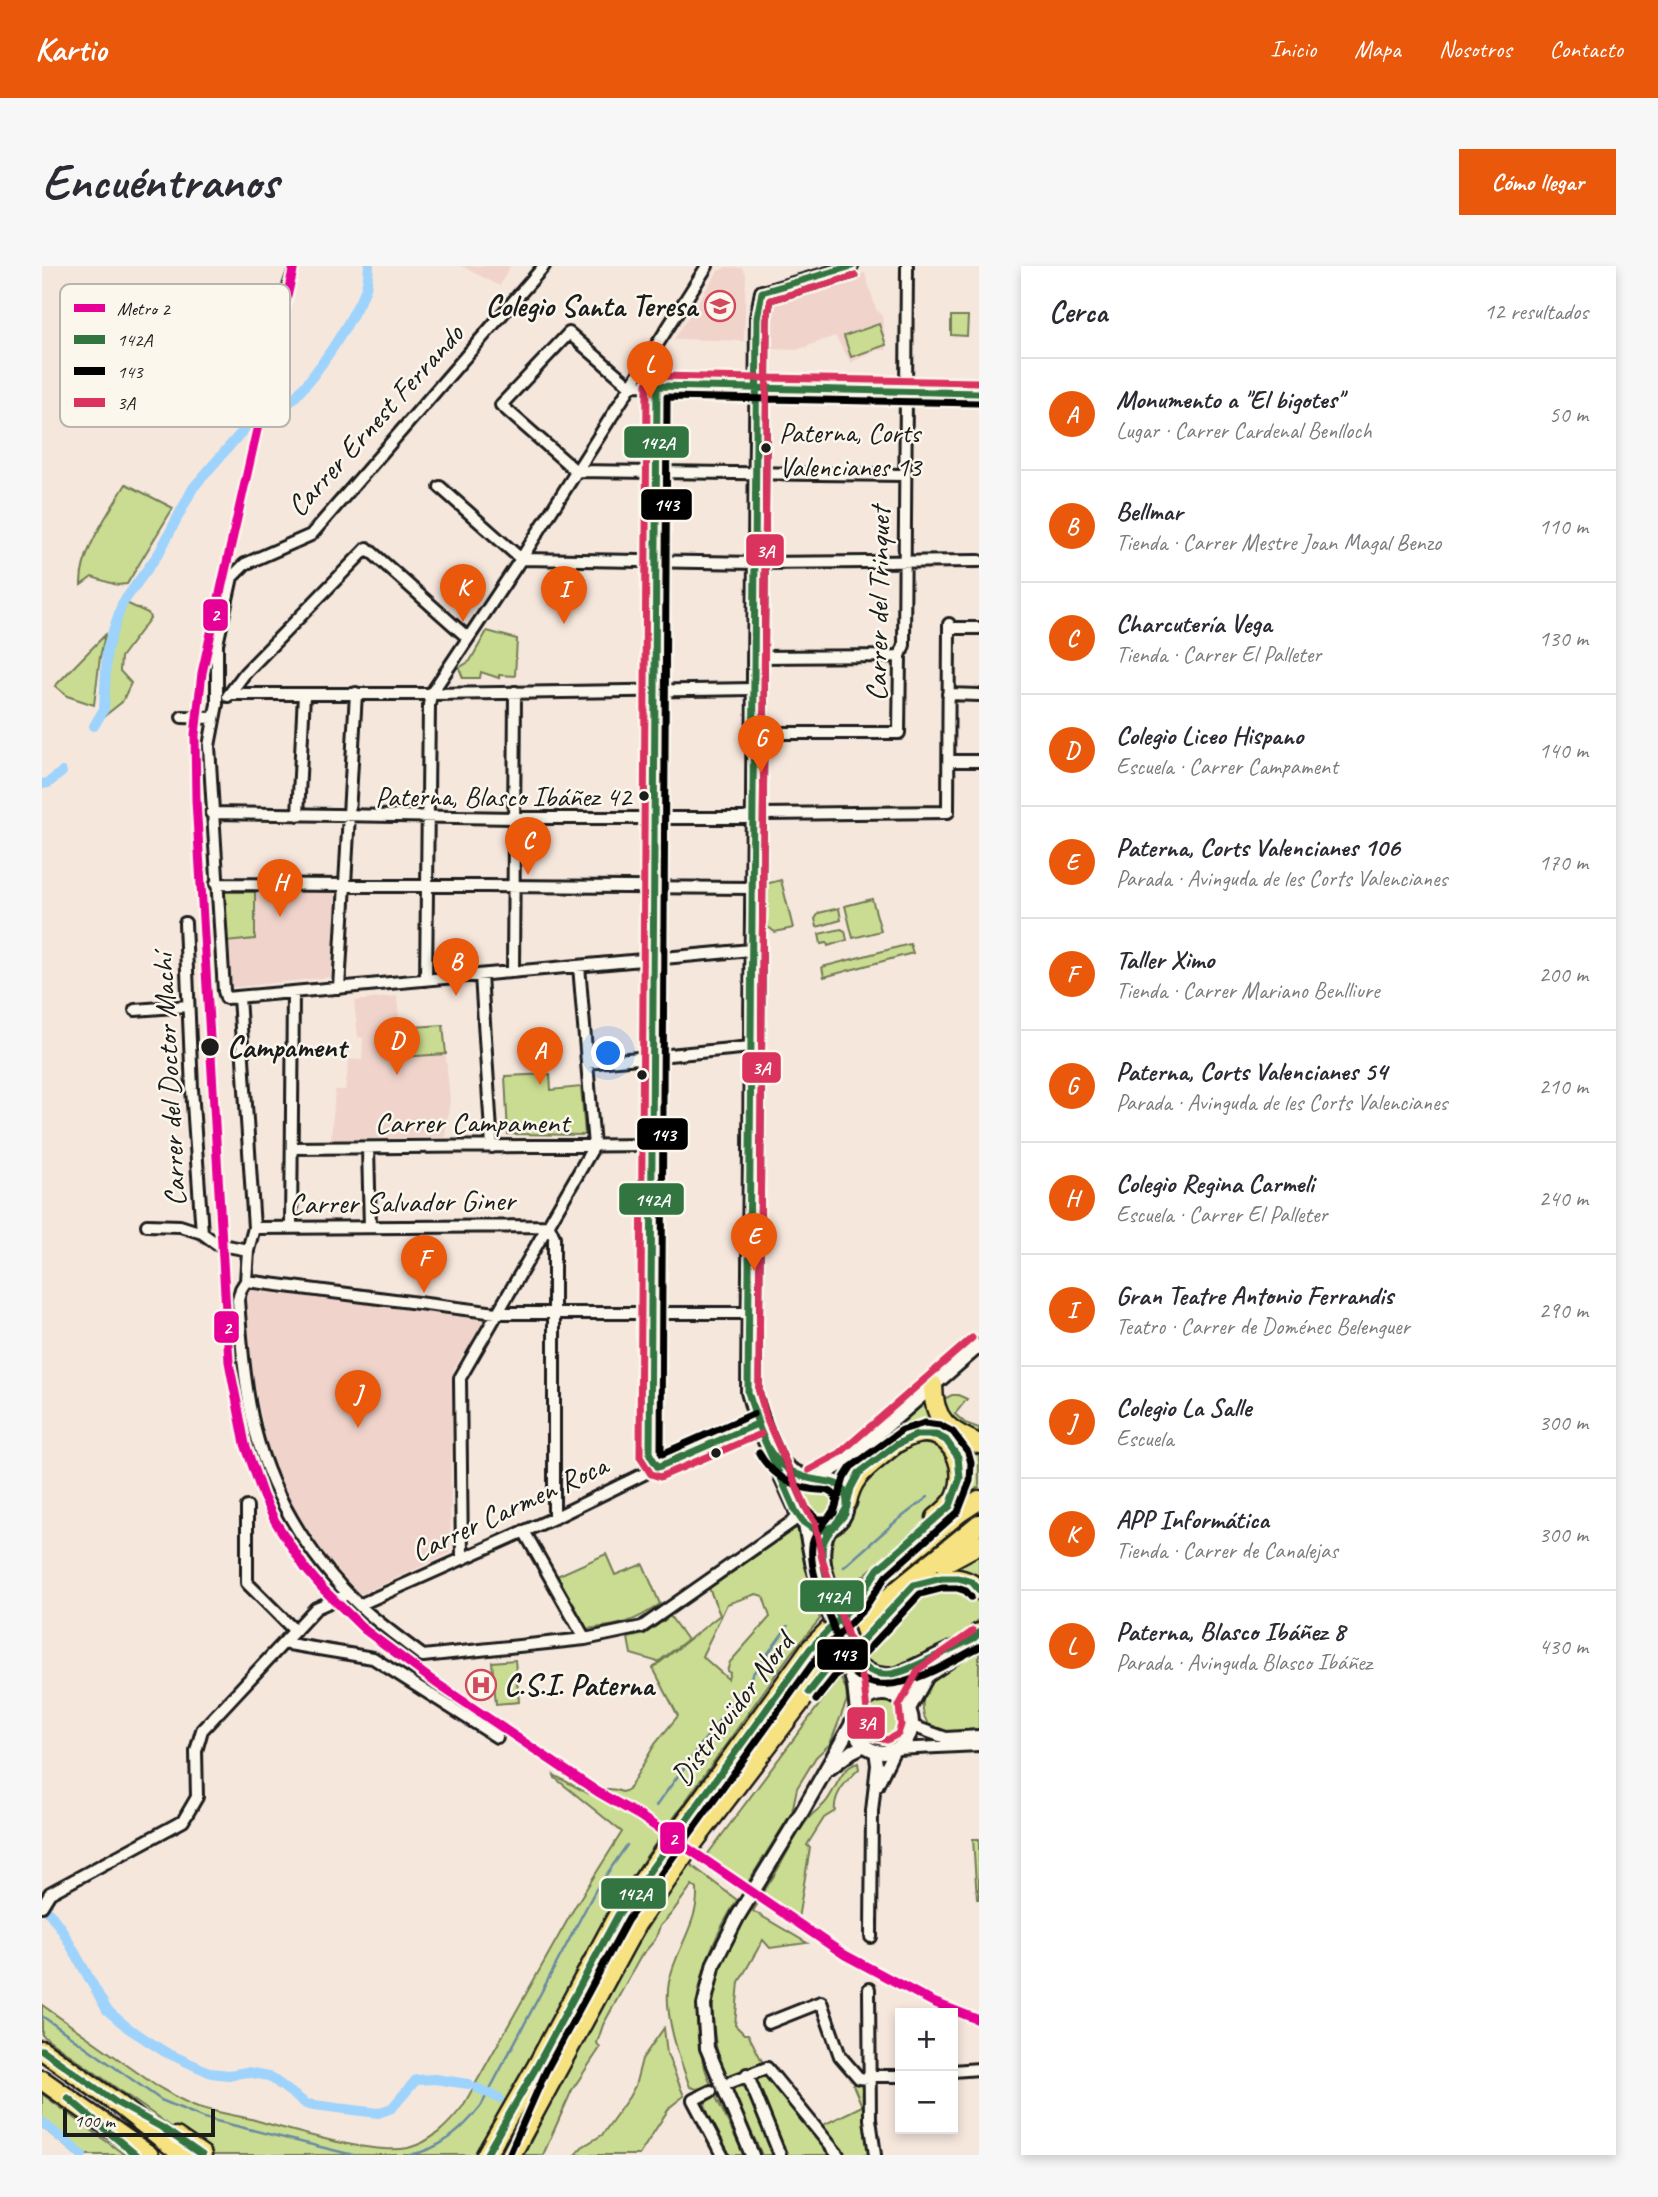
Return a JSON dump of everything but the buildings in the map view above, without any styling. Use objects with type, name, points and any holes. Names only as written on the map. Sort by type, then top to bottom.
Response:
[{"type":"highway","points":[[933,1385],[933,1404],[941,1420],[951,1429],[979,1444]]},
{"type":"highway","points":[[843,1494],[850,1489],[858,1475],[900,1441],[914,1434],[935,1435],[957,1453],[961,1479],[950,1506],[878,1569],[856,1602]]},
{"type":"highway","name":"Distribuïdor Nord","points":[[537,2066],[618,1915],[810,1649],[882,1576],[959,1513],[979,1500]]},
{"type":"highway","name":"Distribuïdor Nord","points":[[554,2074],[636,1923],[688,1848],[846,1641],[894,1593],[979,1524]]},
{"type":"highway","points":[[828,1668],[854,1649],[914,1585],[946,1561],[979,1544]]},
{"type":"highway","points":[[914,1585],[942,1578],[958,1578],[972,1582],[979,1590]]},
{"type":"highway","points":[[42,2050],[184,2155]]},
{"type":"highway","points":[[486,2155],[537,2066]]},
{"type":"highway","points":[[497,2155],[537,2066]]},
{"type":"highway","points":[[511,2155],[554,2074]]},
{"type":"highway","points":[[517,2155],[554,2074]]},
{"type":"highway","points":[[42,2080],[149,2155]]},
{"type":"highway","points":[[66,2097],[136,2155]]},
{"type":"highway","points":[[117,2103],[161,2127],[202,2155]]},
{"type":"street","name":"Carrer Ernest Ferrando","points":[[239,997],[226,998],[223,991],[209,746],[217,704],[217,644],[232,577],[245,564],[311,535],[544,266]]},
{"type":"street","points":[[852,266],[762,292],[757,318],[748,1392],[757,1424],[800,1516],[812,1562],[830,1601],[853,1665],[870,1688],[905,1703],[909,1709],[912,1726],[906,1741],[895,1749],[874,1792]]},
{"type":"street","name":"Carrer del Trinquet","points":[[754,733],[899,733],[900,656],[904,645],[907,266]]},
{"type":"street","points":[[426,980],[431,694],[521,559],[706,267]]},
{"type":"street","points":[[905,475],[576,471],[501,405],[569,333],[629,385],[979,393]]},
{"type":"street","points":[[657,344],[650,1455],[658,1467]]},
{"type":"street","points":[[440,487],[521,559],[755,563],[979,561]]},
{"type":"street","points":[[217,704],[231,694],[246,673],[367,548],[468,638]]},
{"type":"street","points":[[211,813],[654,818],[948,812],[949,626],[979,628]]},
{"type":"street","points":[[754,657],[900,656]]},
{"type":"street","name":"Carrer Ernest Ferrando","points":[[218,668],[231,694]]},
{"type":"street","points":[[231,694],[754,689]]},
{"type":"street","points":[[513,972],[519,692]]},
{"type":"street","points":[[339,988],[356,693]]},
{"type":"street","points":[[298,815],[304,694]]},
{"type":"street","points":[[948,694],[979,695]]},
{"type":"street","points":[[182,717],[213,718]]},
{"type":"street","points":[[949,761],[979,761]]},
{"type":"street","points":[[216,884],[752,888]]},
{"type":"street","name":"Carrer del Doctor Machí","points":[[185,923],[202,1234]]},
{"type":"street","points":[[751,950],[239,997],[254,1228],[248,1250],[246,1281],[238,1300],[252,1419],[268,1471],[286,1511],[311,1551],[348,1594],[423,1656],[585,1639],[642,1627],[800,1516]]},
{"type":"street","points":[[461,1558],[460,1378],[594,1146],[579,966]]},
{"type":"street","points":[[481,975],[492,1147]]},
{"type":"street","points":[[291,1228],[293,992]]},
{"type":"street","points":[[135,1010],[188,1006]]},
{"type":"street","points":[[587,1063],[751,1047]]},
{"type":"street","name":"Carrer Campament","points":[[292,1148],[652,1145]]},
{"type":"street","points":[[368,1147],[370,1227]]},
{"type":"street","name":"Carrer del Doctor Machí","points":[[147,1226],[180,1226],[202,1234],[217,1244],[248,1250]]},
{"type":"street","points":[[549,1226],[554,1237],[554,1518]]},
{"type":"street","name":"Carrer Salvador Giner","points":[[254,1228],[549,1226]]},
{"type":"street","points":[[246,1281],[496,1313],[749,1313]]},
{"type":"street","points":[[831,1528],[813,1529],[800,1516],[799,1490],[846,1461],[979,1346]]},
{"type":"street","name":"Carrer Carmen Roca","points":[[359,1605],[757,1424]]},
{"type":"street","points":[[770,1454],[793,1471],[816,1479],[827,1479],[843,1494]]},
{"type":"street","points":[[846,1461],[840,1476],[843,1518],[831,1528],[822,1547],[822,1559],[830,1601],[840,1612],[853,1665],[857,1733],[870,1748],[877,1765],[872,1811],[871,1937]]},
{"type":"street","points":[[247,1507],[247,1583],[295,1630]]},
{"type":"street","points":[[524,1531],[585,1639]]},
{"type":"street","points":[[42,1906],[50,1893],[183,1821],[197,1797],[196,1751],[202,1730],[316,1608],[348,1594]]},
{"type":"street","points":[[853,1665],[887,1676],[898,1674],[977,1637]]},
{"type":"street","points":[[752,2155],[707,2048],[704,2005],[713,1963],[866,1700],[886,1695],[927,1676],[977,1637]]},
{"type":"street","points":[[283,1643],[373,1658],[497,1737]]},
{"type":"street","points":[[909,1709],[927,1676]]},
{"type":"street","points":[[912,1726],[946,1738],[979,1736]]},
{"type":"street","points":[[827,1770],[851,1752],[870,1748],[979,1745]]},
{"type":"street","points":[[869,1989],[869,2078],[875,2155]]},
{"type":"street","points":[[768,2022],[821,2002],[839,2056],[859,2078],[895,2076]]},
{"type":"street","points":[[731,2082],[767,2068],[838,2155]]},
{"type":"street","points":[[958,2071],[979,2069]]},
{"type":"street","points":[[747,2074],[780,2155]]},
{"type":"street","points":[[711,2091],[693,2100],[722,2155]]},
{"type":"shaded area","points":[[461,266],[510,266],[500,286]]},
{"type":"shaded area","name":"Colegio Santa Teresa","points":[[727,267],[742,268],[746,274],[744,341],[674,339],[718,271]]},
{"type":"shaded area","points":[[865,273],[876,309],[882,315],[887,350],[876,350],[851,363],[835,336],[797,350],[766,349],[765,314],[777,299]]},
{"type":"shaded area","points":[[337,891],[332,977],[228,988],[224,892]]},
{"type":"shaded area","points":[[397,996],[400,1028],[443,1025],[450,1100],[445,1137],[331,1140],[335,1090],[345,1090],[349,1059],[362,1060],[363,1038],[358,1037],[354,1001]]},
{"type":"shaded area","points":[[256,1288],[485,1320],[453,1371],[450,1553],[360,1595],[322,1553],[299,1521],[268,1450],[250,1362],[246,1296],[248,1290]]},
{"type":"green space","points":[[951,316],[968,316],[967,336],[951,335]]},
{"type":"green space","points":[[879,324],[886,345],[851,357],[844,336]]},
{"type":"green space","points":[[126,484],[173,508],[127,584],[117,585],[92,577],[81,585],[85,559],[104,519]]},
{"type":"green space","points":[[126,603],[148,613],[150,618],[121,657],[120,671],[131,683],[122,702],[102,718],[107,702],[110,650]]},
{"type":"green space","points":[[487,631],[517,639],[515,676],[499,675],[499,678],[481,672],[480,678],[463,678],[459,668],[470,661]]},
{"type":"green space","points":[[105,635],[94,705],[67,696],[55,686]]},
{"type":"green space","points":[[781,880],[793,928],[775,932],[768,927],[762,928],[762,885]]},
{"type":"green space","points":[[224,892],[255,892],[255,939],[226,942]]},
{"type":"green space","points":[[872,899],[881,931],[853,938],[845,906]]},
{"type":"green space","points":[[839,908],[841,920],[817,927],[815,919],[819,913]]},
{"type":"green space","points":[[841,929],[845,931],[847,940],[828,946],[827,943],[821,944],[819,934]]},
{"type":"green space","points":[[910,944],[913,953],[824,977],[822,967]]},
{"type":"green space","points":[[443,1025],[446,1054],[401,1057],[399,1028]]},
{"type":"green space","points":[[550,1074],[551,1090],[581,1087],[585,1135],[508,1134],[505,1076]]},
{"type":"green space","points":[[952,1395],[967,1399],[955,1414],[965,1423],[979,1428],[979,1437],[951,1423],[942,1400]]},
{"type":"green space","points":[[926,1400],[979,1449],[979,1487],[965,1497],[968,1471],[965,1455],[954,1442],[933,1429],[846,1477],[849,1464]]},
{"type":"green space","points":[[929,1441],[946,1451],[949,1461],[951,1478],[944,1500],[933,1515],[838,1598],[827,1550],[832,1538],[850,1522],[856,1503],[854,1490],[903,1445]]},
{"type":"green space","points":[[821,1484],[835,1490],[841,1504],[835,1518],[821,1524],[807,1518],[801,1504],[807,1490]]},
{"type":"green space","points":[[796,1528],[803,1532],[804,1562],[820,1619],[791,1653],[643,1861],[604,1921],[479,2155],[211,2155],[42,2035],[42,2005],[155,2085],[204,2109],[373,2148],[408,2148],[432,2137],[463,2106],[576,1905],[622,1832],[554,1775],[589,1794],[605,1789],[622,1792],[628,1790],[655,1744],[678,1716],[653,1668],[720,1615],[709,1588]],"holes":[[[756,1594],[763,1596],[770,1617],[730,1662],[728,1679],[702,1656],[727,1604]]]},
{"type":"green space","points":[[979,1550],[979,1582],[933,1574],[945,1566]]},
{"type":"green space","points":[[606,1554],[615,1575],[643,1564],[660,1604],[625,1622],[587,1629],[557,1576]]},
{"type":"green space","points":[[954,1584],[975,1595],[979,1603],[979,1618],[971,1630],[896,1669],[872,1669],[860,1656],[860,1650],[915,1595],[927,1587]]},
{"type":"green space","points":[[670,1616],[687,1640],[658,1662],[631,1654],[628,1638],[645,1634]]},
{"type":"green space","points":[[979,1650],[979,1730],[945,1732],[930,1726],[923,1710],[923,1696],[927,1686]]},
{"type":"green space","points":[[515,1660],[519,1702],[496,1704],[492,1662]]},
{"type":"green space","points":[[840,1677],[846,1689],[847,1700],[830,1744],[816,1757],[797,1788],[792,1812],[745,1887],[707,1855]]},
{"type":"green space","points":[[884,1702],[899,1708],[905,1723],[899,1738],[884,1744],[869,1738],[863,1723],[869,1708]]},
{"type":"green space","points":[[858,1763],[859,1769],[836,1799],[835,1811],[824,1818],[807,1845],[810,1848],[798,1919],[762,1897],[753,1911],[807,1943],[770,1948],[763,1940],[739,1982],[735,2025],[744,2034],[748,2034],[763,2063],[728,2078],[732,2085],[746,2087],[776,2155],[762,2155],[721,2067],[713,2022],[717,1977],[728,1948],[800,1830],[829,1798],[847,1769]]},
{"type":"green space","points":[[973,1839],[979,1839],[979,1899],[977,1899]]},
{"type":"green space","points":[[690,1864],[737,1900],[713,1945],[699,1990],[698,2036],[711,2085],[697,2089],[690,2087],[677,2049],[668,2007],[672,1970],[691,1925],[697,1901],[697,1889],[692,1885],[641,1956],[603,2025],[597,2043],[600,2048],[572,2090],[543,2155],[524,2155],[622,1970]]},
{"type":"green space","points":[[664,2028],[667,2054],[684,2096],[670,2107],[639,2155],[575,2155],[582,2147],[602,2135],[629,2097],[635,2086],[642,2059]]},
{"type":"green space","points":[[765,2073],[834,2155],[783,2155],[754,2077]]},
{"type":"green space","points":[[860,2081],[864,2087],[865,2134],[869,2155],[841,2155],[819,2127],[862,2106],[853,2085]]},
{"type":"green space","points":[[714,2093],[744,2155],[730,2155],[709,2117],[705,2104]]},
{"type":"green space","points":[[42,2094],[125,2155],[76,2155],[42,2127]]},
{"type":"waterway","points":[[290,402],[321,365],[346,326],[364,293],[369,266]]},
{"type":"waterway","points":[[94,726],[104,709],[107,649],[122,604],[159,553],[193,488],[246,427]]},
{"type":"waterway","points":[[42,784],[48,783],[62,772]]},
{"type":"waterway","points":[[844,1567],[928,1497]]},
{"type":"waterway","points":[[656,1806],[788,1626]]},
{"type":"waterway","points":[[410,2155],[432,2148],[450,2137],[481,2106],[595,1891],[627,1845]]},
{"type":"waterway","points":[[49,1912],[107,2010],[128,2028],[165,2052],[211,2073],[229,2075],[247,2072],[269,2076],[306,2104],[378,2113],[392,2108],[416,2080],[435,2079],[468,2084]]},
{"type":"waterway","points":[[42,2016],[161,2100],[204,2118],[353,2155]]},
{"type":"waterway","points":[[477,2088],[499,2098]]},
{"type":"waterway","points":[[42,2122],[82,2155]]},
{"type":"railway","points":[[284,284],[290,266]]},
{"type":"metro line","name":"2","points":[[290,284],[294,266]]},
{"type":"metro line","name":"2","points":[[258,427],[202,673],[195,735],[196,800],[229,1362],[245,1444],[263,1496],[275,1521],[305,1568],[324,1590],[365,1630],[436,1683],[598,1792],[640,1816],[845,1955],[933,2002],[979,2020]]},
{"type":"transit line","name":"142A","points":[[486,2155],[618,1915],[810,1649],[856,1602],[878,1569],[950,1506],[960,1478],[958,1457],[946,1440],[936,1435],[916,1435],[896,1445],[859,1473],[851,1488],[845,1514],[835,1526],[823,1530],[813,1529],[803,1522],[796,1512],[760,1430],[748,1392],[757,318],[762,292],[852,266]]},
{"type":"transit line","name":"143","points":[[509,2155],[546,2071],[627,1921],[818,1656],[864,1609],[886,1576],[958,1512],[970,1481],[971,1463],[968,1452],[953,1432],[940,1425],[925,1423],[902,1430],[851,1467],[844,1478],[834,1513],[826,1519],[817,1519],[806,1508],[770,1426],[759,1391],[767,319],[771,300],[855,276]]},
{"type":"transit line","name":"3A","points":[[855,276],[771,300],[767,319],[759,1391],[767,1420],[815,1522],[822,1559],[864,1683],[866,1725],[871,1736],[887,1740],[898,1734],[901,1725],[899,1706],[919,1669],[973,1631]]},
{"type":"transit line","name":"3A","points":[[761,1434],[660,1477],[651,1474],[640,1457],[647,384],[650,378],[657,376],[979,382]]},
{"type":"transit line","name":"142A","points":[[757,1424],[658,1467],[650,1455],[657,386],[979,393]]},
{"type":"transit line","name":"143","points":[[753,1414],[662,1454],[661,1452],[667,397],[979,403]]},
{"type":"transit line","name":"3A","points":[[809,1470],[840,1453],[972,1338]]},
{"type":"transit line","name":"142A","points":[[768,1448],[775,1458],[790,1470],[808,1478],[835,1484],[844,1491],[847,1507],[825,1539],[822,1555],[828,1585],[840,1619],[857,1660],[865,1668],[883,1674],[900,1672],[974,1638],[979,1633]]},
{"type":"transit line","name":"143","points":[[759,1453],[774,1472],[787,1481],[812,1490],[829,1491],[835,1497],[836,1506],[813,1540],[813,1565],[844,1657],[849,1667],[862,1679],[878,1684],[895,1684],[931,1672],[979,1647]]},
{"type":"transit line","name":"142A","points":[[809,1692],[828,1668],[854,1649],[914,1585],[942,1578],[958,1578],[972,1582],[979,1590]]},
{"type":"transit line","name":"143","points":[[816,1700],[835,1676],[861,1657],[920,1594],[943,1588],[957,1588],[966,1591],[971,1597]]},
{"type":"transit line","name":"142A","points":[[42,2050],[117,2103],[161,2127],[202,2155]]},
{"type":"transit line","name":"142A","points":[[68,2098],[136,2155]]},
{"type":"place","name":"Colegio Santa Teresa","points":[[720,306]]},
{"type":"place","name":"Paterna, Blasco Ibáñez 8","points":[[650,399]]},
{"type":"place","name":"Paterna, Corts Valencianes 13","points":[[766,448]]},
{"type":"place","name":"APP Informática","points":[[463,622]]},
{"type":"place","name":"Gran Teatre Antonio Ferrandis","points":[[564,624]]},
{"type":"place","name":"Paterna, Corts Valencianes 54","points":[[761,773]]},
{"type":"place","name":"Paterna, Blasco Ibáñez 42","points":[[644,796]]},
{"type":"place","name":"Charcutería Vega","points":[[528,875]]},
{"type":"place","name":"Colegio Regina Carmeli","points":[[280,917]]},
{"type":"place","name":"Bellmar","points":[[456,996]]},
{"type":"place","name":"Campament","points":[[210,1047]]},
{"type":"place","name":"Colegio Liceo Hispano","points":[[397,1075]]},
{"type":"place","name":"Monumento a \"El bigotes\"","points":[[540,1085]]},
{"type":"place","name":"Paterna, Corts Valencianes 106","points":[[754,1271]]},
{"type":"place","name":"Taller Ximo","points":[[424,1293]]},
{"type":"place","name":"Colegio La Salle","points":[[358,1428]]},
{"type":"place","name":"C.S.I. Paterna","points":[[481,1685]]}]
